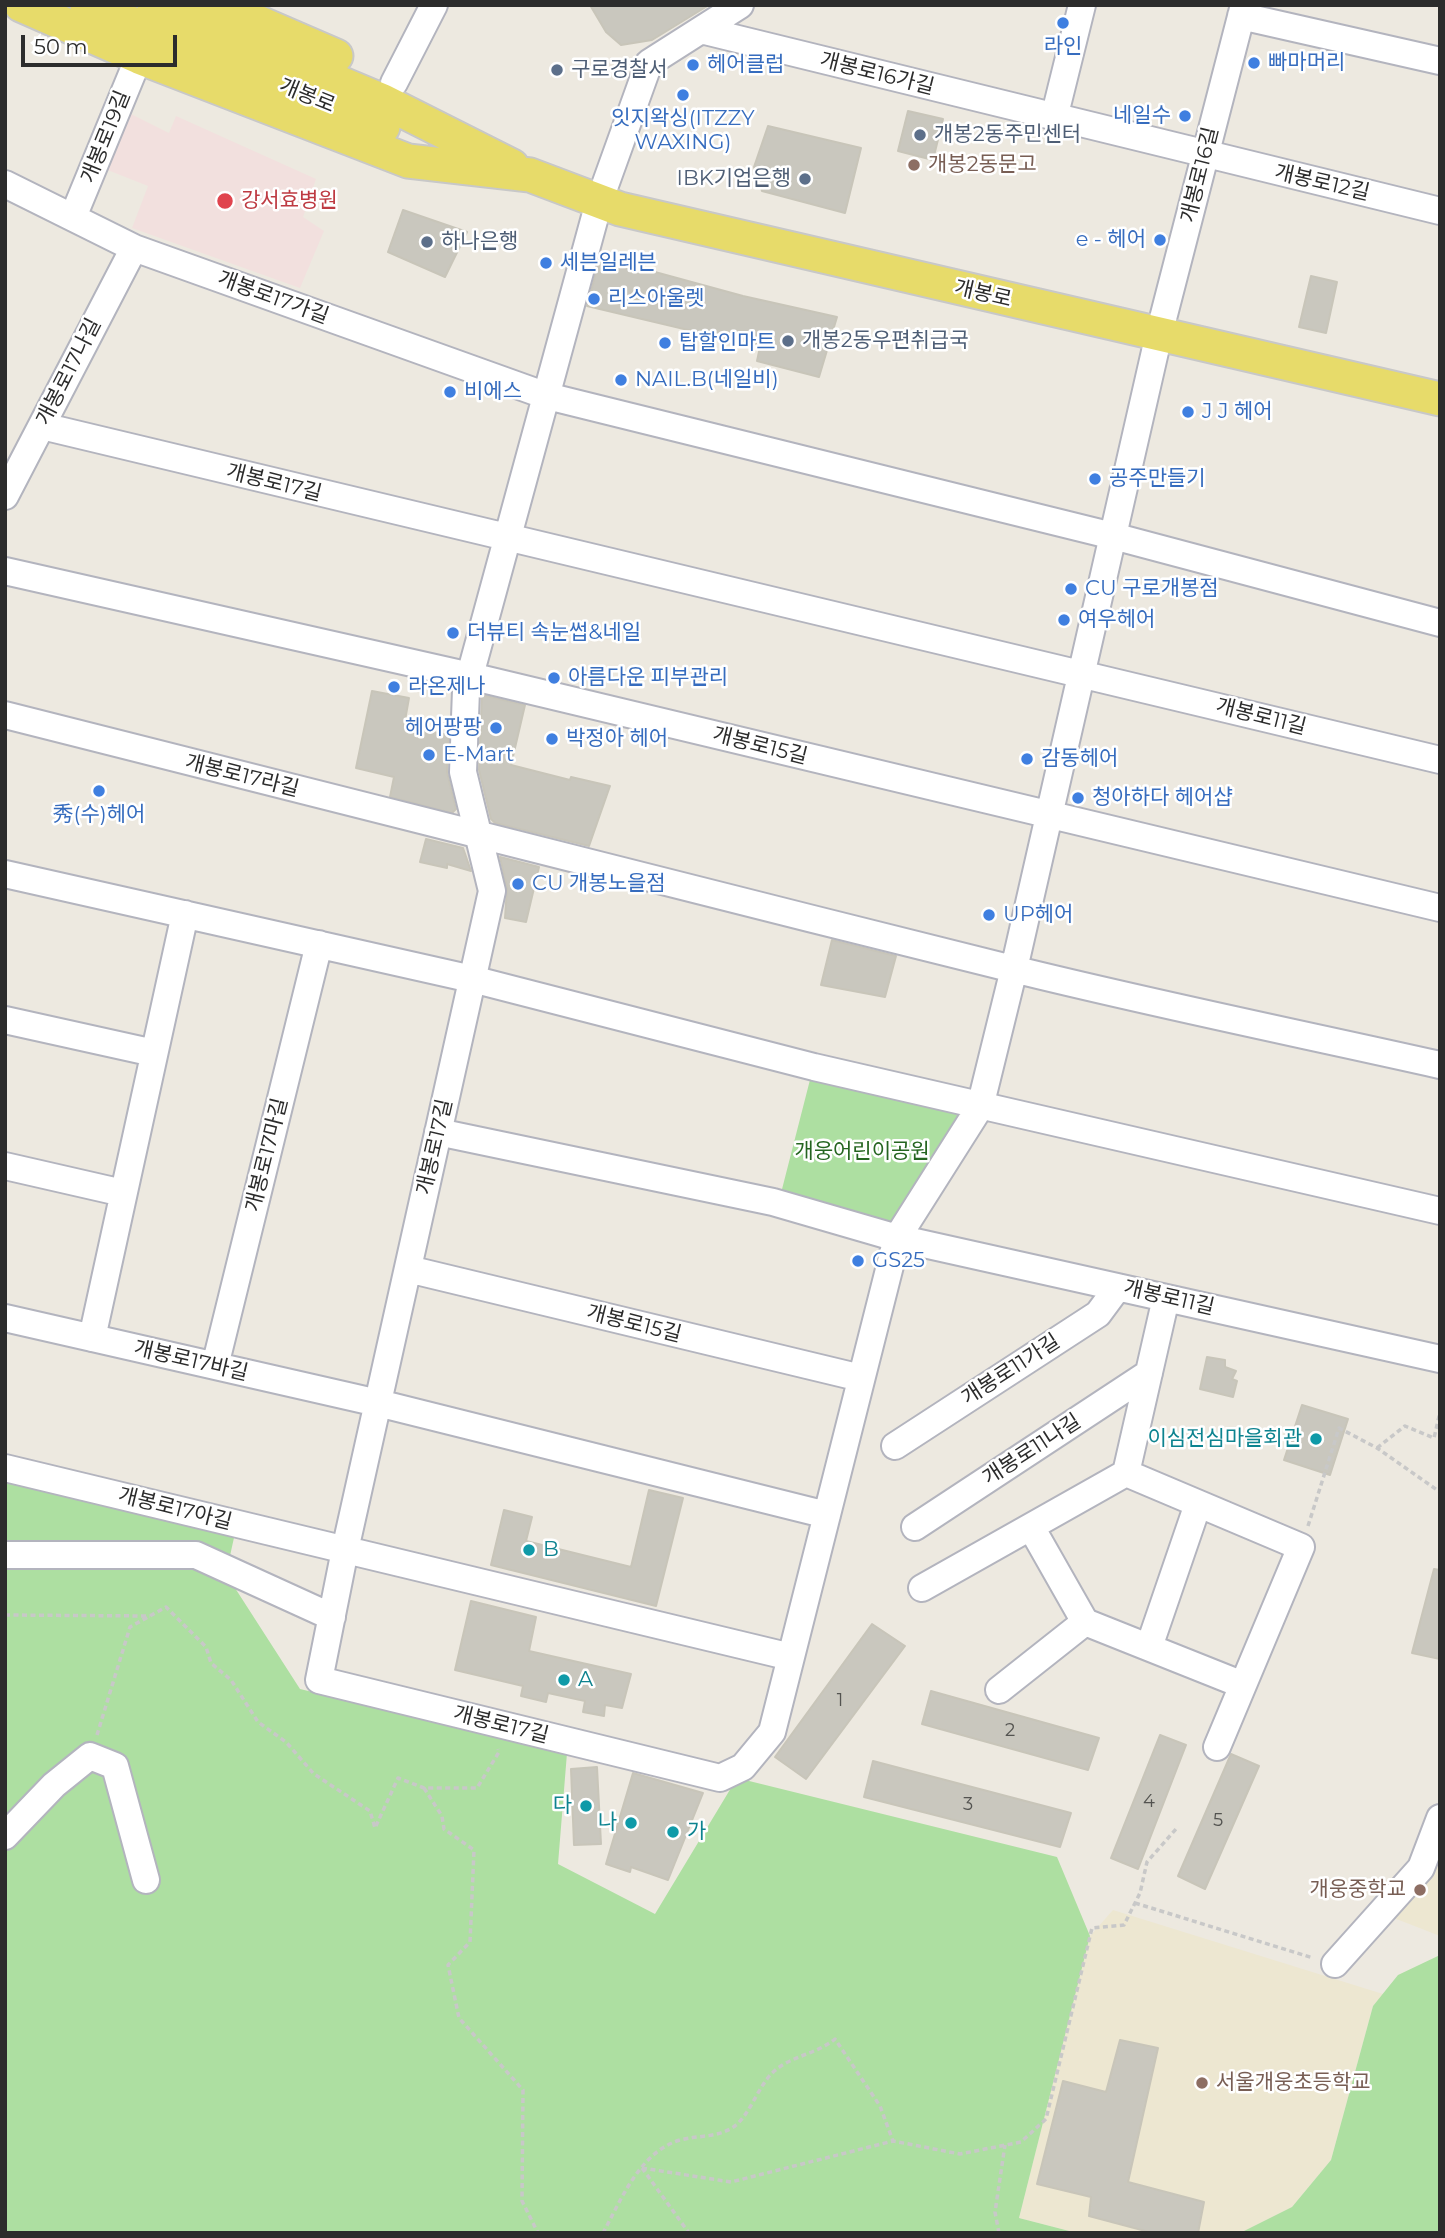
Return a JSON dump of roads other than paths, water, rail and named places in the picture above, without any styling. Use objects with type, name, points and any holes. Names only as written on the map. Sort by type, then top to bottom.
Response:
[{"type":"main road","points":[[21,5],[139,57],[408,161],[530,175]]},
{"type":"main road","name":"개봉로","points":[[87,5],[166,19],[389,92]]},
{"type":"main road","points":[[218,5],[389,92],[505,137],[530,175]]},
{"type":"main road","name":"개봉로","points":[[166,19],[413,140],[530,175],[599,202],[1440,399]]},
{"type":"street","points":[[389,92],[434,5]]},
{"type":"street","name":"개봉로17길","points":[[740,5],[649,62],[599,202],[466,690],[463,772],[492,891],[345,1550],[319,1681],[720,1778],[743,1767],[772,1732],[791,1657]]},
{"type":"street","points":[[1054,118],[1082,5]]},
{"type":"street","name":"개봉로16길","points":[[1159,334],[1242,11],[1440,61]]},
{"type":"street","name":"개봉로16가길","points":[[701,30],[1205,156]]},
{"type":"street","name":"개봉로19길","points":[[73,217],[139,57]]},
{"type":"street","name":"개봉로12길","points":[[1205,156],[1440,211]]},
{"type":"street","name":"개봉로17가길","points":[[5,184],[134,248],[547,396]]},
{"type":"street","name":"개봉로17나길","points":[[5,496],[134,248]]},
{"type":"street","points":[[345,1550],[791,1657],[897,1238],[980,1107],[1014,970],[1159,334]]},
{"type":"street","points":[[547,396],[1113,536],[1440,622]]},
{"type":"street","name":"개봉로17길","points":[[41,426],[508,540]]},
{"type":"street","points":[[508,540],[1082,673]]},
{"type":"street","points":[[5,571],[470,676]]},
{"type":"street","name":"개봉로11길","points":[[1082,673],[1440,760]]},
{"type":"street","name":"개봉로15길","points":[[470,676],[1049,816]]},
{"type":"street","name":"개봉로17라길","points":[[5,715],[479,837]]},
{"type":"street","points":[[1049,816],[1440,908]]},
{"type":"street","points":[[479,837],[865,930],[1014,970],[1440,1065]]},
{"type":"street","points":[[5,874],[472,979],[980,1107],[1440,1211]]},
{"type":"street","points":[[92,1338],[185,914]]},
{"type":"street","name":"개봉로17마길","points":[[215,1366],[318,944]]},
{"type":"street","points":[[5,1020],[154,1053]]},
{"type":"street","points":[[438,1132],[773,1202],[897,1238]]},
{"type":"street","points":[[5,1166],[123,1193]]},
{"type":"street","name":"개봉로11길","points":[[897,1238],[1440,1359]]},
{"type":"street","name":"개봉로15길","points":[[408,1269],[861,1378]]},
{"type":"street","name":"개봉로11가길","points":[[895,1446],[1098,1314],[1118,1287]]},
{"type":"street","points":[[922,1588],[1126,1473],[1166,1298]]},
{"type":"street","name":"개봉로17바길","points":[[5,1318],[378,1404]]},
{"type":"street","name":"개봉로11나길","points":[[915,1527],[1149,1373]]},
{"type":"street","points":[[378,1404],[827,1515]]},
{"type":"street","name":"개봉로17아길","points":[[5,1468],[345,1550]]},
{"type":"street","points":[[1126,1473],[1301,1547],[1217,1747]]},
{"type":"street","points":[[1149,1647],[1198,1504]]},
{"type":"street","points":[[1031,1527],[1085,1622],[1243,1685]]},
{"type":"street","points":[[5,1555],[196,1555],[332,1617]]},
{"type":"street","points":[[999,1690],[1085,1622]]},
{"type":"street","points":[[5,1836],[54,1785],[90,1756],[115,1766],[146,1880]]},
{"type":"street","points":[[1335,1964],[1421,1868],[1440,1818]]},
{"type":"place","name":"라인","points":[[1063,23]]},
{"type":"place","name":"빠마머리","points":[[1254,63]]},
{"type":"place","name":"헤어클럽","points":[[693,65]]},
{"type":"place","name":"구로경찰서","points":[[557,70]]},
{"type":"place","name":"잇지왁싱(ITZZY WAXING)","points":[[683,95]]},
{"type":"place","name":"네일수","points":[[1185,116]]},
{"type":"place","name":"개봉2동주민센터","points":[[920,135]]},
{"type":"place","name":"개봉2동문고","points":[[914,165]]},
{"type":"place","name":"IBK기업은행","points":[[805,179]]},
{"type":"place","name":"강서효병원","points":[[225,201]]},
{"type":"place","name":"e - 헤어","points":[[1160,240]]},
{"type":"place","name":"하나은행","points":[[427,242]]},
{"type":"place","name":"세븐일레븐","points":[[546,263]]},
{"type":"place","name":"리스아울렛","points":[[594,299]]},
{"type":"place","name":"개봉2동우편취급국","points":[[788,341]]},
{"type":"place","name":"탑할인마트","points":[[665,343]]},
{"type":"place","name":"NAIL.B(네일비)","points":[[621,380]]},
{"type":"place","name":"비에스","points":[[450,392]]},
{"type":"place","name":"J J 헤어","points":[[1188,412]]},
{"type":"place","name":"공주만들기","points":[[1095,479]]},
{"type":"place","name":"CU 구로개봉점","points":[[1071,589]]},
{"type":"place","name":"여우헤어","points":[[1064,620]]},
{"type":"place","name":"더뷰티 속눈썹&네일","points":[[453,633]]},
{"type":"place","name":"아름다운 피부관리","points":[[554,678]]},
{"type":"place","name":"라온제나","points":[[394,687]]},
{"type":"place","name":"헤어팡팡","points":[[496,728]]},
{"type":"place","name":"박정아 헤어","points":[[552,739]]},
{"type":"place","name":"E-Mart","points":[[429,755]]},
{"type":"place","name":"감동헤어","points":[[1027,759]]},
{"type":"place","name":"秀(수)헤어","points":[[99,791]]},
{"type":"place","name":"청아하다 헤어샵","points":[[1078,798]]},
{"type":"place","name":"CU 개봉노을점","points":[[518,884]]},
{"type":"place","name":"UP헤어","points":[[989,915]]},
{"type":"place","name":"GS25","points":[[858,1261]]},
{"type":"place","name":"이심전심마을회관","points":[[1316,1439]]},
{"type":"place","name":"B","points":[[529,1550]]},
{"type":"place","name":"A","points":[[564,1680]]},
{"type":"place","name":"다","points":[[586,1806]]},
{"type":"place","name":"나","points":[[631,1823]]},
{"type":"place","name":"가","points":[[673,1832]]},
{"type":"place","name":"개웅중학교","points":[[1420,1890]]},
{"type":"place","name":"서울개웅초등학교","points":[[1202,2083]]},
{"type":"park label","name":"개웅어린이공원","points":[[862,1152]]}]
